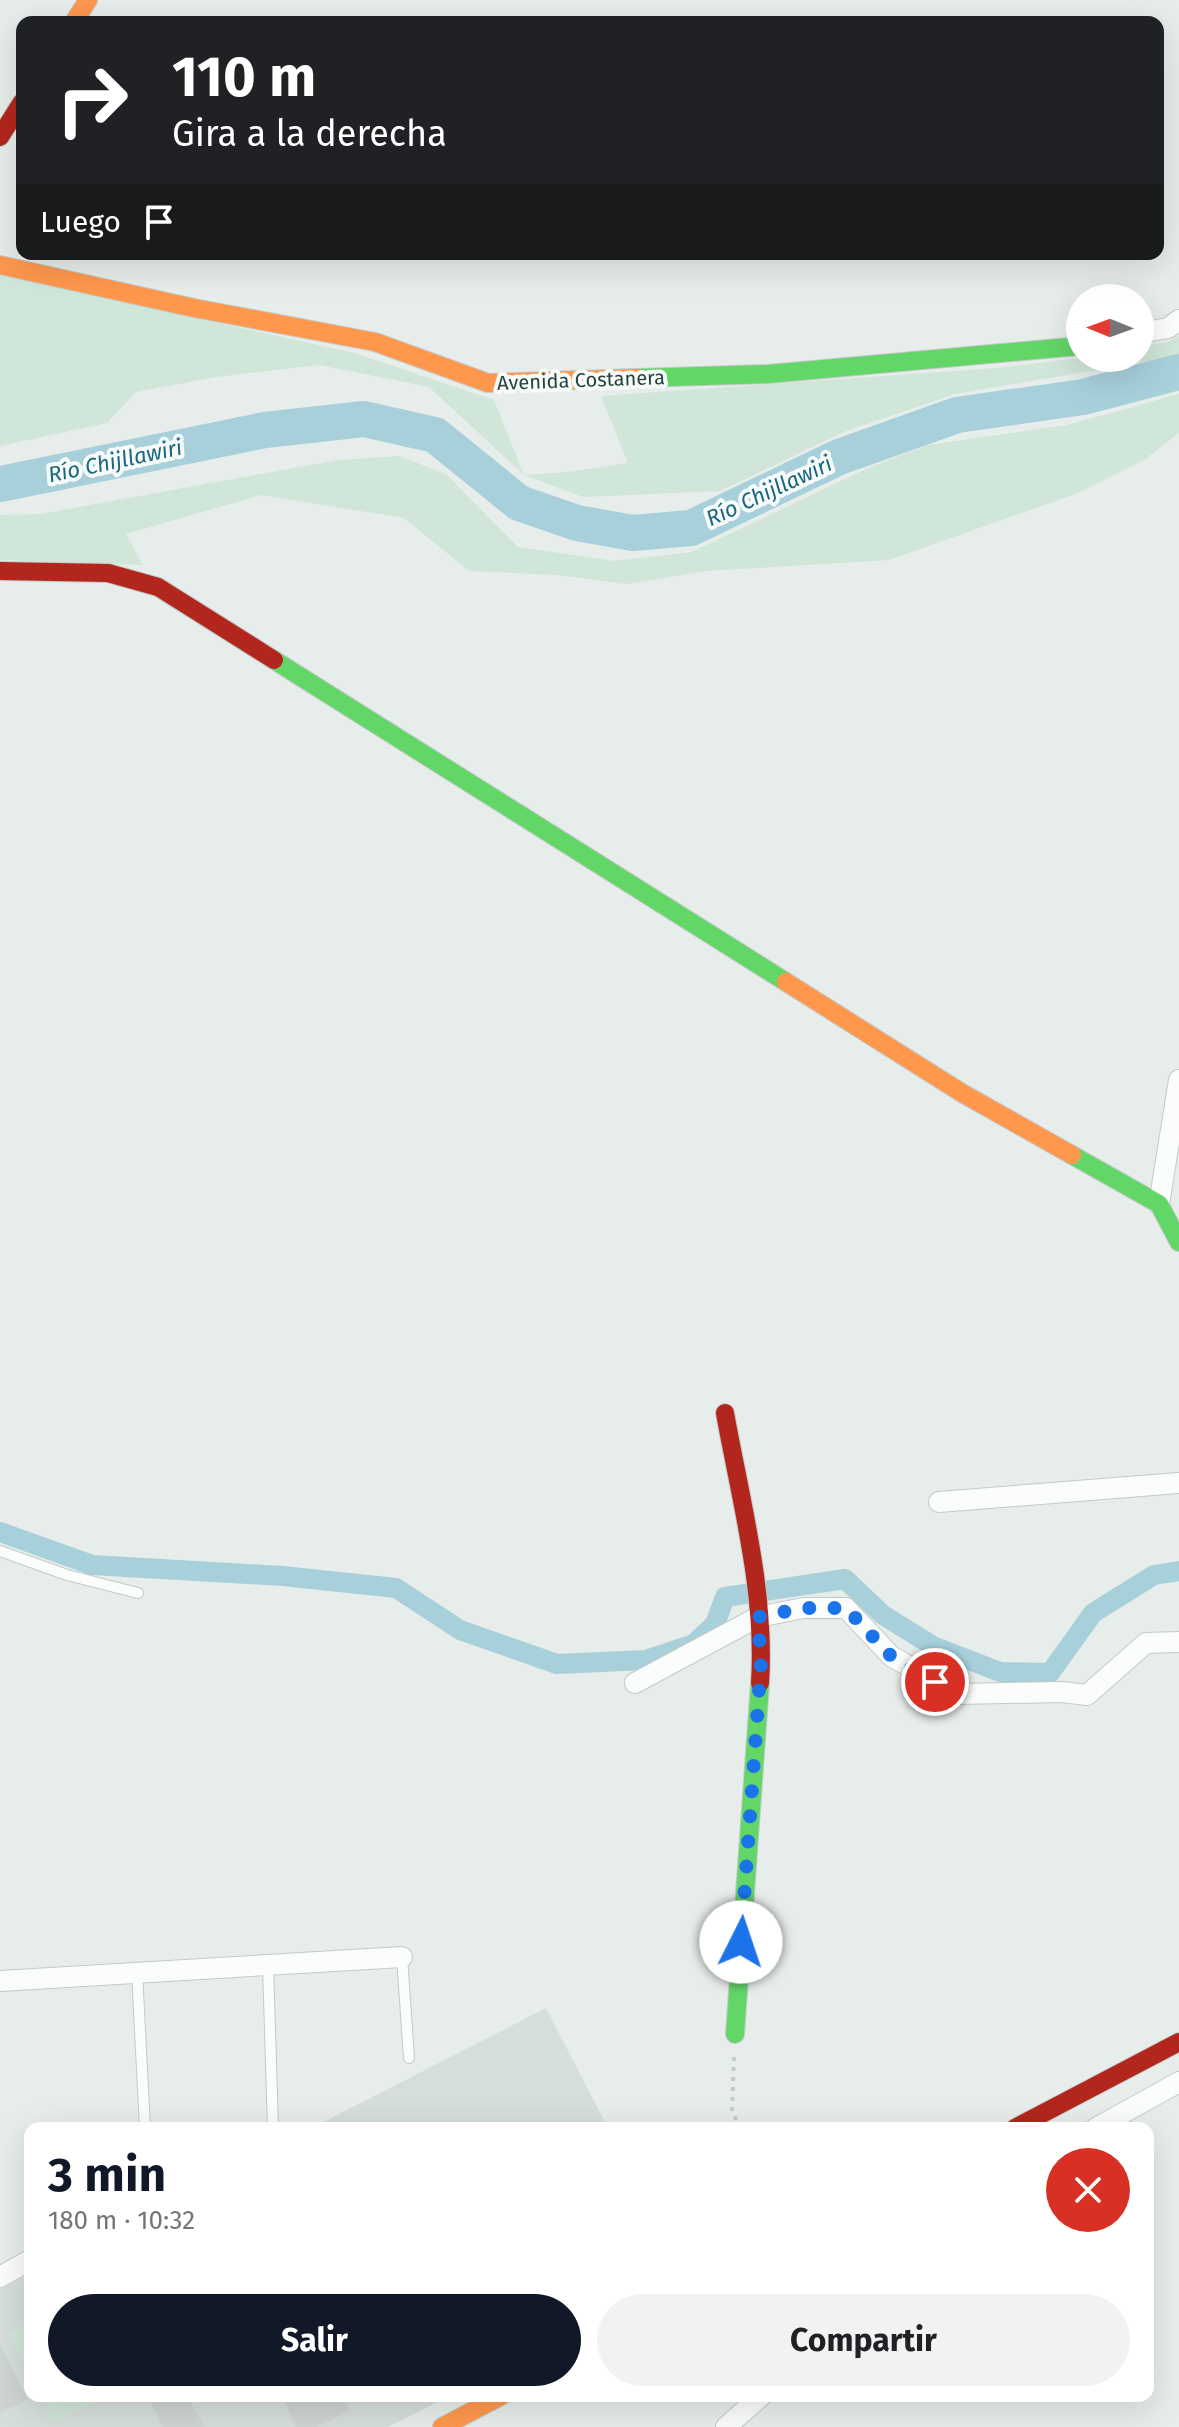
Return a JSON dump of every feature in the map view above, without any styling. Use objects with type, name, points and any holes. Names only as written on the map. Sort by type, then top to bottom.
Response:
[{"type":"street","points":[[0,137],[16,112]]},
{"type":"street","name":"Avenida Costanera","points":[[0,265],[194,308],[375,342],[488,383],[768,374],[1066,349]]},
{"type":"street","points":[[1154,330],[1168,328],[1179,320]]},
{"type":"street","points":[[0,571],[108,573],[158,587],[962,1093],[1159,1204],[1179,1242]]},
{"type":"street","points":[[1159,1204],[1179,1080]]},
{"type":"street","points":[[725,1413],[756,1581],[761,1663],[735,2034]]},
{"type":"street","points":[[939,1502],[1179,1483]]},
{"type":"street","points":[[635,1683],[758,1610],[846,1608],[891,1656],[957,1694],[1062,1692],[1087,1695],[1146,1643],[1179,1642]]},
{"type":"street","points":[[0,1981],[402,1957]]},
{"type":"street","points":[[1026,2122],[1179,2042]]},
{"type":"street","points":[[1107,2122],[1179,2082]]},
{"type":"street","points":[[0,2277],[24,2263]]},
{"type":"street","points":[[442,2427],[490,2402]]},
{"type":"street","points":[[726,2427],[754,2402]]},
{"type":"lane","points":[[0,1551],[67,1575],[138,1593]]},
{"type":"lane","points":[[402,1957],[409,2058]]},
{"type":"lane","points":[[268,1965],[273,2122]]},
{"type":"lane","points":[[137,1972],[145,2122]]},
{"type":"path","points":[[735,2034],[732,2111],[737,2122]]},
{"type":"shaded area","points":[[546,2008],[605,2122],[324,2122]]},
{"type":"shaded area","points":[[24,2277],[24,2402],[437,2402],[388,2427],[0,2427],[0,2289]]},
{"type":"green space","points":[[0,274],[354,353],[494,400],[524,475],[429,387],[319,365],[216,377],[136,392],[107,423],[0,446]]},
{"type":"green space","points":[[1179,336],[1179,356],[1154,360],[1154,344]]},
{"type":"green space","points":[[1066,360],[1066,372],[1085,372],[955,394],[846,431],[720,491],[583,497],[524,475],[628,463],[601,396],[997,368]]},
{"type":"green space","points":[[1179,394],[1179,433],[1144,460],[1078,493],[889,560],[706,571],[626,584],[557,575],[469,571],[404,518],[261,495],[126,534],[143,565],[0,560],[0,515],[40,514],[338,460],[399,456],[446,474],[518,547],[614,561],[692,552],[866,469],[928,445],[1067,425]]},
{"type":"green space","points":[[24,2325],[24,2363],[9,2333]]},
{"type":"green space","points":[[44,2402],[94,2402],[54,2422]]},
{"type":"building","points":[[0,2346],[24,2393],[24,2400],[0,2412]]},
{"type":"building","points":[[151,2402],[190,2402],[203,2427],[164,2427]]},
{"type":"building","points":[[285,2402],[345,2402],[349,2410],[316,2427],[297,2427]]},
{"type":"waterway","name":"Río Chijllawiri","points":[[0,484],[265,430],[364,419],[435,435],[519,503],[577,523],[633,533],[691,528],[839,457],[957,415],[1083,397],[1179,372]]},
{"type":"waterway","points":[[0,1532],[92,1565],[283,1576],[396,1588],[460,1630],[557,1664],[646,1660],[694,1644],[715,1624],[725,1597],[845,1579],[883,1615],[933,1646],[1000,1672],[1050,1673],[1093,1613],[1154,1575],[1179,1571]]},
{"type":"traffic: fast","points":[[637,378],[768,374],[1066,347]]},
{"type":"traffic: fast","points":[[274,660],[786,982]]},
{"type":"traffic: fast","points":[[1072,1155],[1159,1204],[1179,1242]]},
{"type":"traffic: fast","points":[[735,2034],[760,1683]]},
{"type":"traffic: slow","points":[[78,16],[88,0]]},
{"type":"traffic: slow","points":[[0,265],[194,308],[375,342],[488,383],[637,378]]},
{"type":"traffic: slow","points":[[786,982],[962,1093],[1072,1155]]},
{"type":"traffic: slow","points":[[442,2427],[490,2402]]},
{"type":"traffic: jam","points":[[0,137],[16,112]]},
{"type":"traffic: jam","points":[[0,571],[108,573],[158,587],[274,660]]},
{"type":"traffic: jam","points":[[725,1413],[756,1581],[760,1683]]},
{"type":"traffic: jam","points":[[1026,2122],[1179,2042]]},
{"type":"route","points":[[741,1942],[761,1663],[758,1617],[803,1608],[846,1608],[891,1656],[935,1682]]}]
